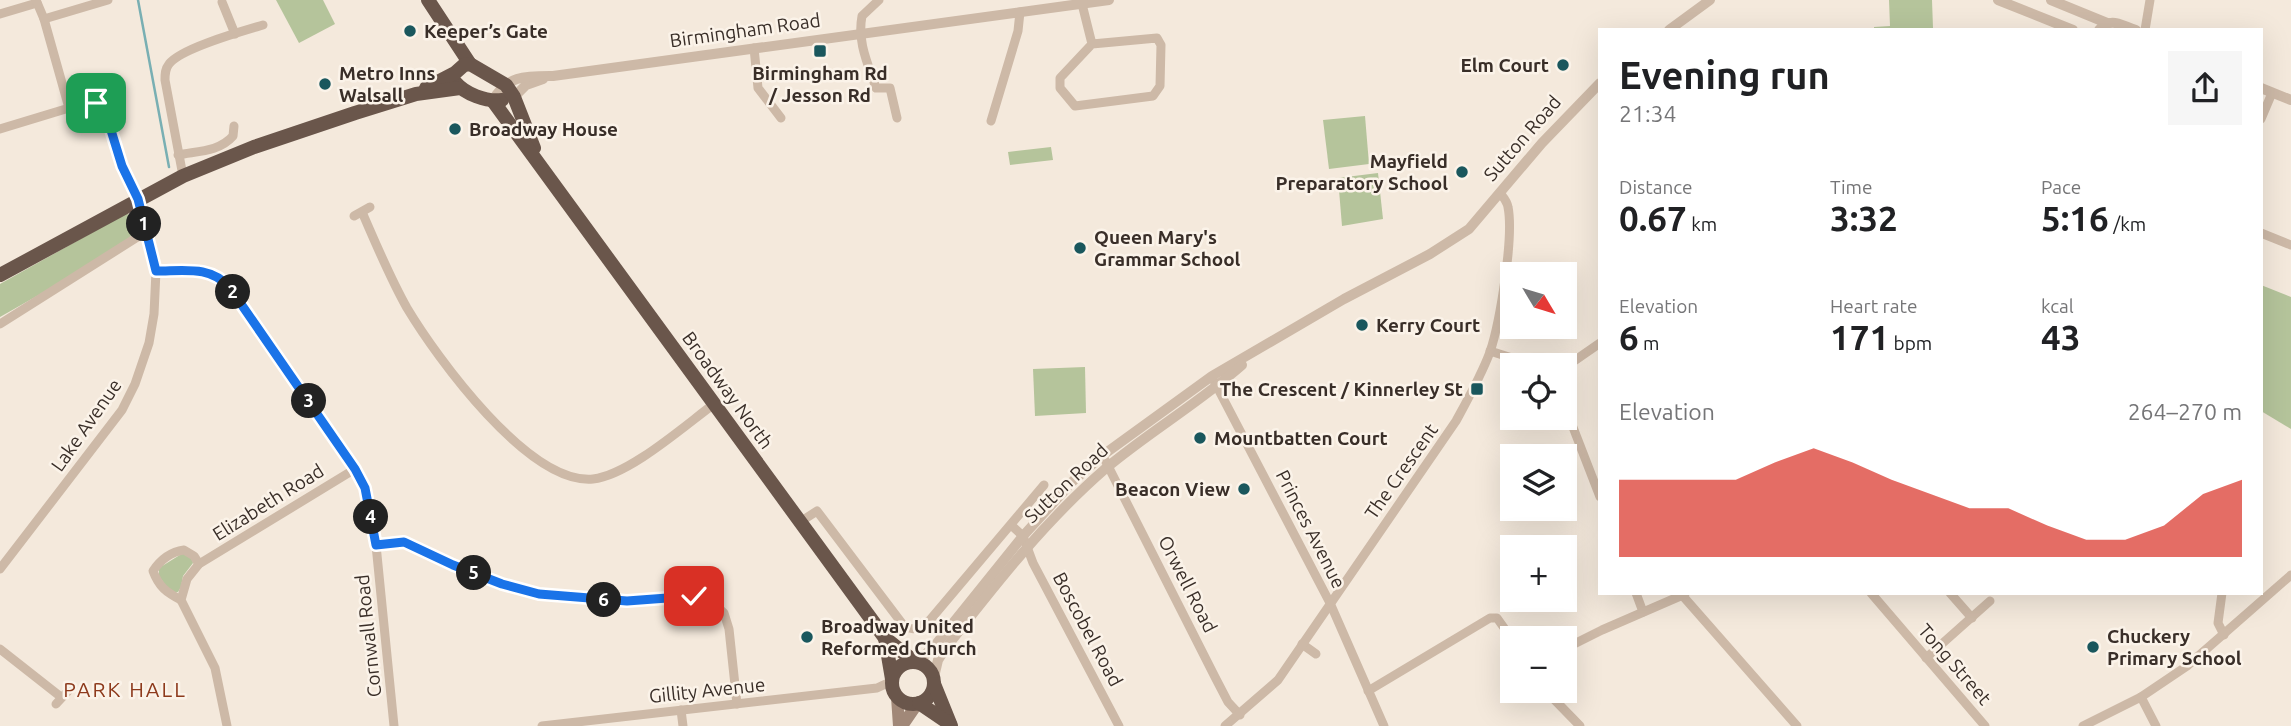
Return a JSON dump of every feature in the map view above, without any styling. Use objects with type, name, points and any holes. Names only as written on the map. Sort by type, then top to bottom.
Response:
[{"type":"highway","points":[[428,0],[440,20],[464,75],[493,102],[510,91]]},
{"type":"highway","points":[[0,275],[183,176],[292,134],[416,94],[464,75],[510,91]]},
{"type":"highway","name":"Broadway North","points":[[510,91],[540,164]]},
{"type":"highway","name":"Broadway North","points":[[493,102],[885,638],[916,662]]},
{"type":"highway","name":"Broadway North","points":[[885,638],[894,688]]},
{"type":"highway","points":[[934,681],[929,697],[918,703],[906,703],[894,688],[897,670],[905,664],[916,662],[930,670],[951,725]]},
{"type":"highway","points":[[918,703],[951,725]]},
{"type":"main road","points":[[894,688],[900,726]]},
{"type":"main road","points":[[900,726],[918,703]]},
{"type":"street","points":[[44,19],[108,0]]},
{"type":"street","points":[[879,0],[862,16],[860,34],[864,57],[876,89],[890,88],[897,118]]},
{"type":"street","name":"Birmingham Road","points":[[510,91],[553,76],[1109,0]]},
{"type":"street","points":[[1672,28],[1710,0]]},
{"type":"street","points":[[1998,0],[2068,28]]},
{"type":"street","points":[[2051,0],[2103,26],[2116,22],[2127,28]]},
{"type":"street","points":[[2145,28],[2150,0]]},
{"type":"street","points":[[0,14],[37,2],[69,108]]},
{"type":"street","points":[[222,2],[235,34]]},
{"type":"street","points":[[1082,4],[1092,44]]},
{"type":"street","points":[[991,121],[1018,31],[1020,12]]},
{"type":"street","points":[[183,176],[165,80],[167,67],[179,57],[263,25]]},
{"type":"street","points":[[1157,38],[1161,44],[1158,90],[1153,96],[1075,106],[1059,88],[1060,78],[1092,44],[1157,38]]},
{"type":"street","points":[[754,48],[758,88],[781,118]]},
{"type":"street","name":"Sutton Road","points":[[916,662],[937,643],[1023,536],[1073,481],[1103,455],[1260,349],[1344,299],[1456,238],[1481,217],[1543,142],[1598,85]]},
{"type":"street","points":[[2263,89],[2291,100]]},
{"type":"street","points":[[2272,93],[2291,91]]},
{"type":"street","points":[[2263,114],[2272,93]]},
{"type":"street","name":"Lake Avenue","points":[[0,130],[92,102],[105,110],[122,166],[138,199],[156,271],[151,336],[132,391],[104,435],[0,569]]},
{"type":"street","points":[[178,155],[197,153],[228,142],[233,136],[234,126]]},
{"type":"street","name":"The Crescent","points":[[1225,726],[1278,680],[1457,421],[1490,351],[1503,291],[1508,233],[1507,203],[1500,193]]},
{"type":"street","points":[[362,212],[407,307],[441,359],[507,434],[543,463],[571,478],[595,479],[615,473],[714,404]]},
{"type":"street","points":[[0,324],[146,231]]},
{"type":"street","points":[[2263,234],[2291,244]]},
{"type":"street","name":"Cornwall Road","points":[[156,271],[199,270],[214,274],[226,282],[355,469],[365,488],[376,545],[394,726]]},
{"type":"street","points":[[1577,359],[1598,344]]},
{"type":"street","points":[[1490,351],[1500,354]]},
{"type":"street","name":"Sutton Road","points":[[934,681],[938,660],[945,649],[1027,547],[1061,510],[1108,466],[1214,382]]},
{"type":"street","name":"Princes Avenue","points":[[1214,382],[1330,603],[1384,726]]},
{"type":"street","points":[[1574,430],[1598,492]]},
{"type":"street","name":"Orwell Road","points":[[1103,455],[1228,702],[1240,715]]},
{"type":"street","name":"Elizabeth Road","points":[[181,600],[187,579],[199,564],[355,469]]},
{"type":"street","points":[[800,522],[817,511],[904,626],[912,630],[930,620],[1044,485]]},
{"type":"street","points":[[1012,524],[1023,536]]},
{"type":"street","name":"Boscobel Road","points":[[1023,536],[1033,563],[1119,726]]},
{"type":"street","points":[[376,545],[404,542],[502,584],[539,594],[627,601],[694,596],[711,601],[724,613],[729,629],[737,704]]},
{"type":"street","name":"Elizabeth Road","points":[[199,564],[194,556],[184,550],[174,552],[159,562],[153,571],[157,582],[166,593],[181,600],[215,668],[227,726]]},
{"type":"street","points":[[2083,726],[2141,697],[2186,666],[2291,576]]},
{"type":"street","points":[[1637,595],[1643,612]]},
{"type":"street","points":[[1577,643],[1682,595]]},
{"type":"street","points":[[1685,595],[1797,726]]},
{"type":"street","name":"Tong Street","points":[[1873,595],[1985,726]]},
{"type":"street","points":[[1952,595],[1972,618]]},
{"type":"street","points":[[2222,595],[2218,623],[2224,635]]},
{"type":"street","points":[[1926,658],[1990,601]]},
{"type":"street","points":[[1368,691],[1490,618],[1497,618],[1504,626]]},
{"type":"street","points":[[1302,644],[1317,654]]},
{"type":"street","points":[[0,649],[58,700],[69,690]]},
{"type":"street","name":"Gillity Avenue","points":[[542,726],[894,688]]},
{"type":"street","points":[[2141,697],[2156,726]]},
{"type":"street","points":[[1558,703],[1580,726]]},
{"type":"street","points":[[681,710],[683,726]]},
{"type":"green space","points":[[276,0],[323,0],[335,24],[299,43]]},
{"type":"green space","points":[[1889,0],[1932,0],[1933,28],[1874,28],[1890,26]]},
{"type":"green space","points":[[1365,116],[1369,164],[1329,169],[1323,120]]},
{"type":"green space","points":[[1051,147],[1053,160],[1010,165],[1008,152]]},
{"type":"green space","points":[[1378,173],[1383,219],[1342,226],[1338,178]]},
{"type":"green space","points":[[127,213],[135,231],[129,238],[0,317],[0,284]]},
{"type":"green space","points":[[2263,286],[2291,297],[2291,429],[2263,412]]},
{"type":"green space","points":[[1085,367],[1086,413],[1035,416],[1033,369]]},
{"type":"green space","points":[[183,553],[192,557],[193,563],[183,576],[178,592],[171,593],[159,576],[159,568]]},
{"type":"waterway","points":[[138,0],[169,167]]},
{"type":"place","name":"Keeper’s Gate","points":[[410,31]]},
{"type":"place","name":"Birmingham Rd / Jesson Rd","points":[[820,51]]},
{"type":"place","name":"Elm Court","points":[[1563,65]]},
{"type":"place","name":"Metro Inns Walsall","points":[[325,84]]},
{"type":"place","name":"Broadway House","points":[[455,129]]},
{"type":"place","name":"Mayfield Preparatory School","points":[[1462,172]]},
{"type":"place","name":"Queen Mary's Grammar School","points":[[1080,248]]},
{"type":"place","name":"Kerry Court","points":[[1362,325]]},
{"type":"place","name":"The Crescent / Kinnerley St","points":[[1477,389]]},
{"type":"place","name":"Mountbatten Court","points":[[1200,438]]},
{"type":"place","name":"Beacon View","points":[[1244,489]]},
{"type":"place","name":"Broadway United Reformed Church","points":[[807,637]]},
{"type":"place","name":"Chuckery Primary School","points":[[2093,647]]},
{"type":"district","name":"PARK HALL","points":[[125,689]]},
{"type":"route","points":[[96,103],[105,110],[122,166],[138,199],[156,271],[207,271],[226,282],[355,469],[365,488],[376,545],[404,542],[502,584],[539,594],[627,601],[694,596]]}]
